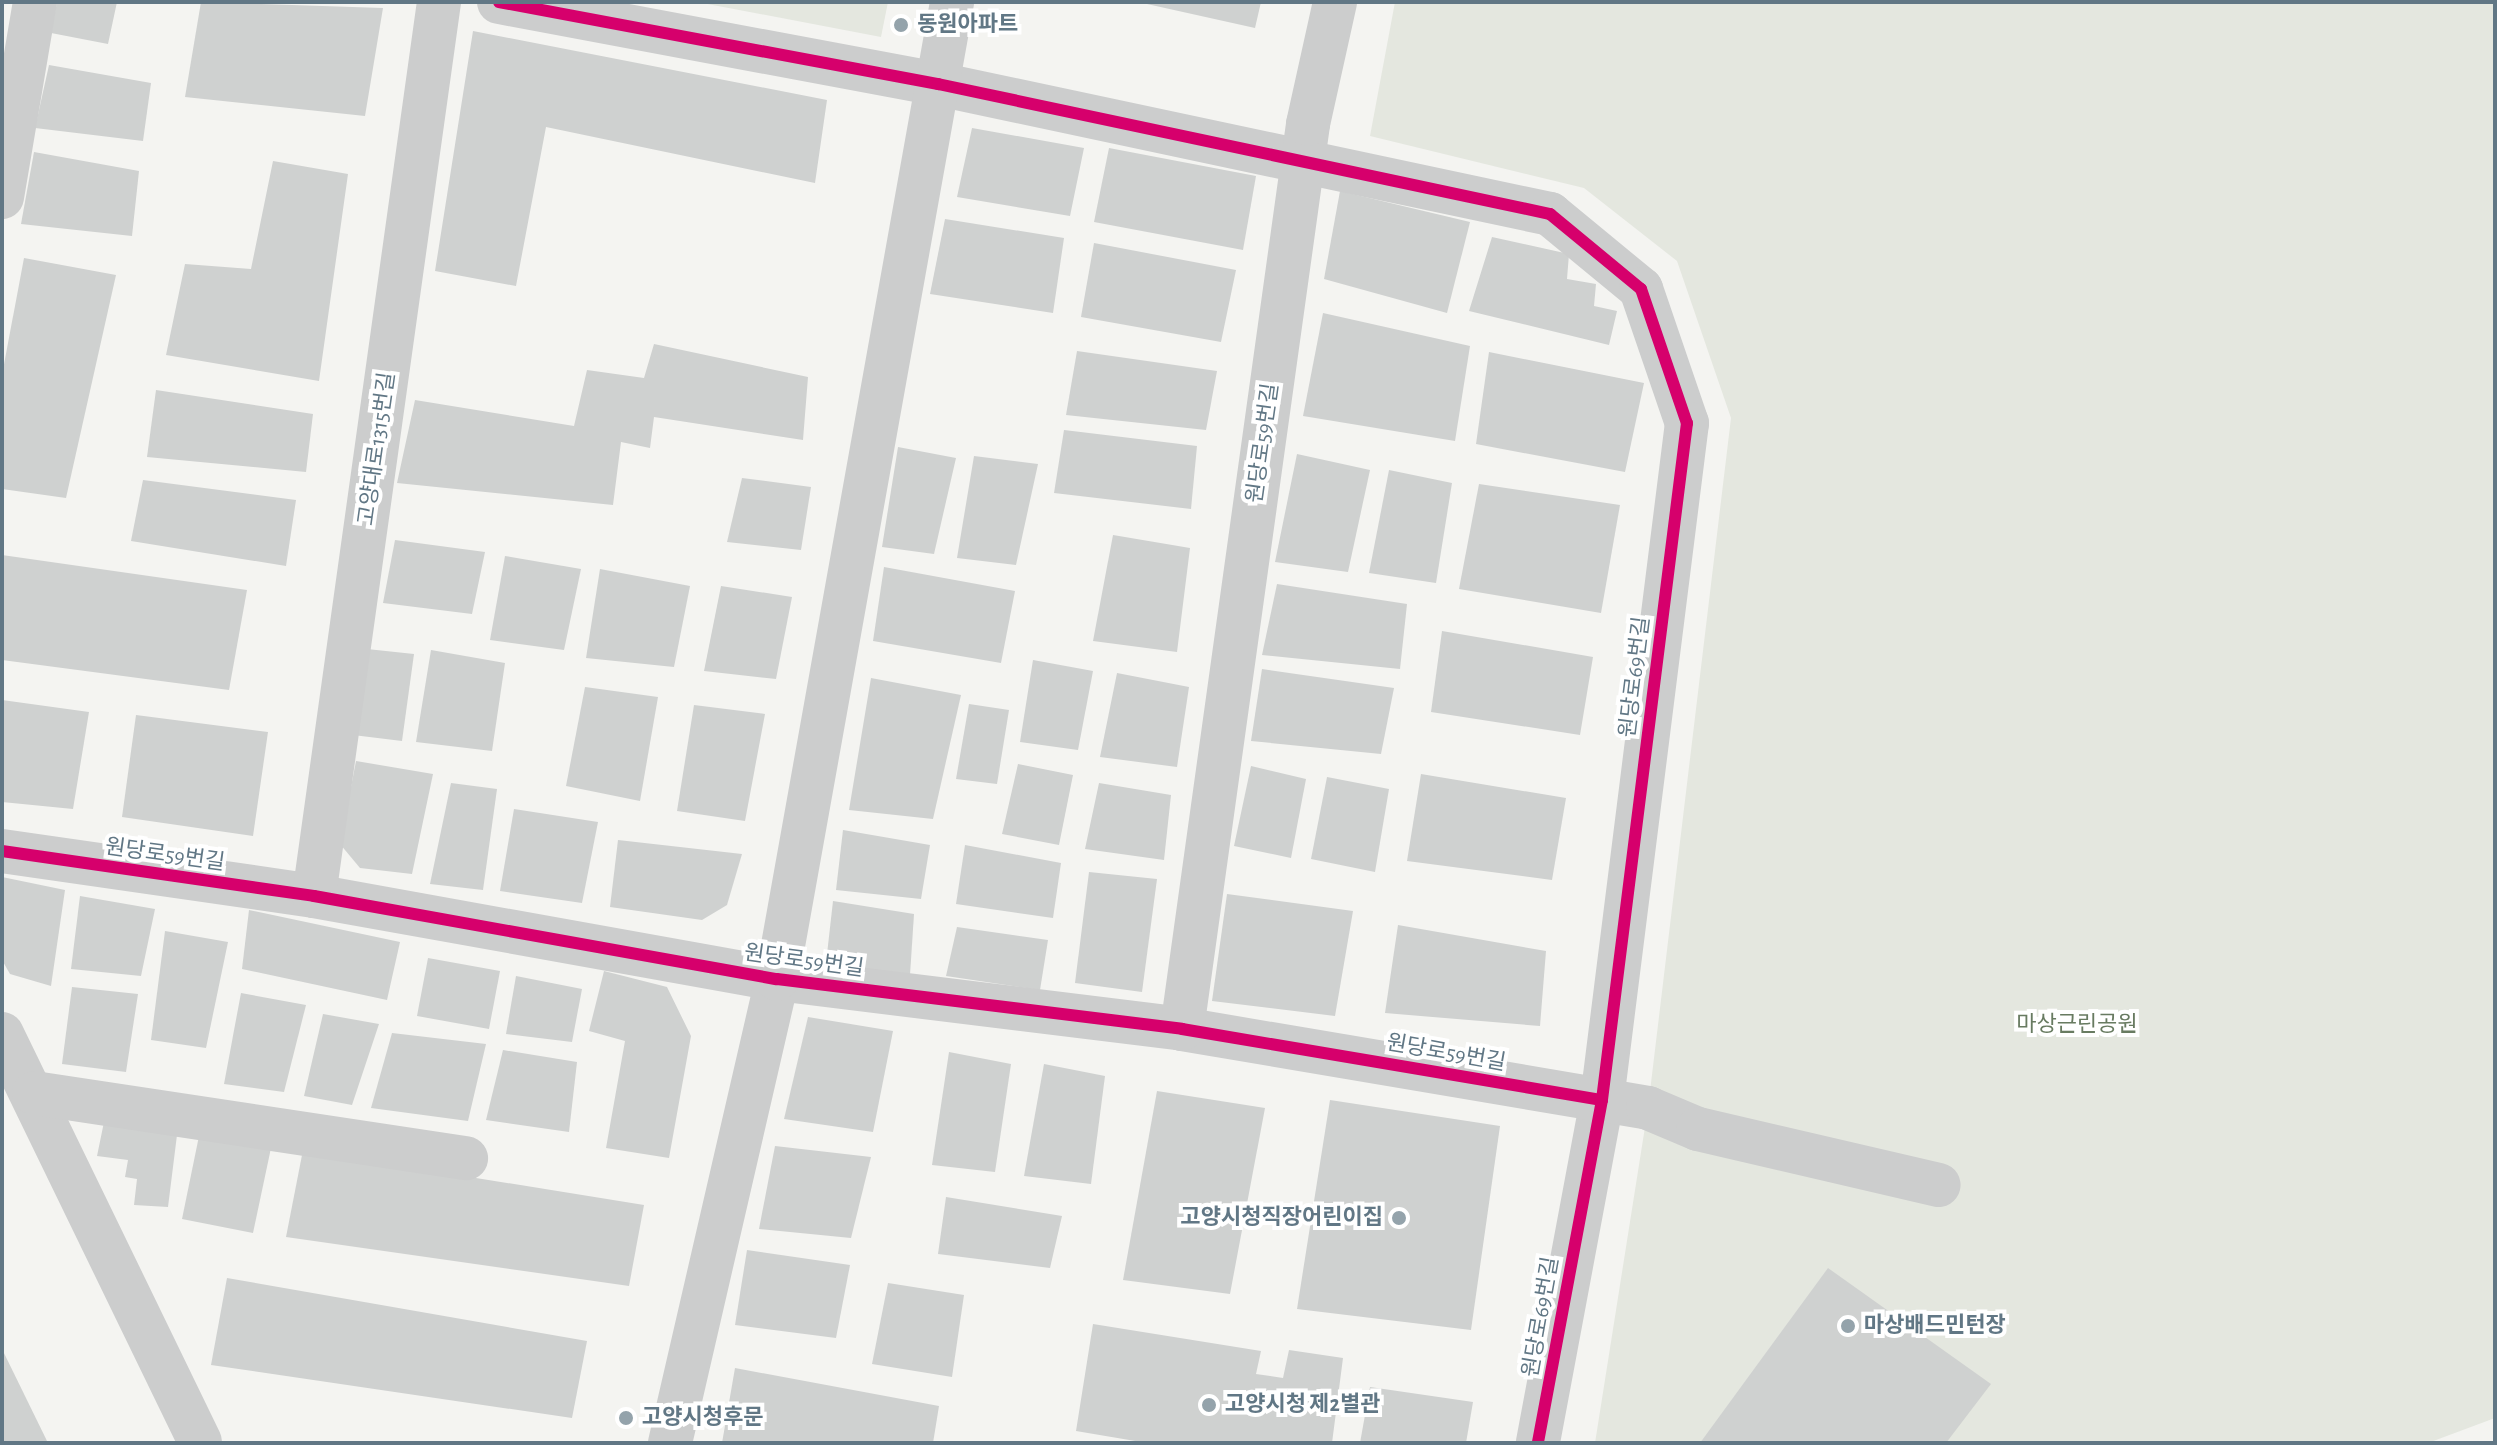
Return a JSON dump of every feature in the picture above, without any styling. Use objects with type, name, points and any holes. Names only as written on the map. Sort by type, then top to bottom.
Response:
[{"type":"street","points":[[2,197],[35,2]]},
{"type":"street","name":"고양대로1315번길","points":[[314,896],[439,2]]},
{"type":"street","name":"원당로69번길","points":[[499,2],[938,84],[1550,214],[1641,289],[1687,423],[1602,1100],[1538,1443]]},
{"type":"street","name":"원당로59번길","points":[[670,1443],[777,979],[952,2]]},
{"type":"street","name":"원당로59번길","points":[[1182,1029],[1302,161],[1335,2]]},
{"type":"street","name":"원당로59번길","points":[[2,851],[314,896],[777,979],[1182,1029],[1602,1100],[1939,1185]]},
{"type":"street","points":[[2,1034],[34,1093],[204,1442]]},
{"type":"street","points":[[34,1093],[466,1158]]},
{"type":"green space","points":[[697,2],[888,2],[881,37]]},
{"type":"green space","name":"마상근린공원","points":[[1395,2],[2495,2],[2495,1418],[2428,1443],[1595,1443],[1648,1108],[1731,418],[1677,261],[1584,188],[1370,136]]},
{"type":"building","points":[[57,2],[117,2],[108,44],[51,33]]},
{"type":"building","points":[[201,2],[383,8],[365,116],[185,97]]},
{"type":"building","points":[[1138,2],[1261,2],[1255,28]]},
{"type":"building","points":[[473,31],[827,100],[815,183],[546,127],[516,286],[435,271]]},
{"type":"building","points":[[49,65],[151,83],[143,141],[35,128]]},
{"type":"building","points":[[972,128],[1084,148],[1070,216],[957,197]]},
{"type":"building","points":[[1109,148],[1256,176],[1243,250],[1094,222]]},
{"type":"building","points":[[34,152],[139,171],[132,236],[21,224]]},
{"type":"building","points":[[273,161],[348,174],[319,381],[166,355],[185,264],[251,269]]},
{"type":"building","points":[[1340,191],[1470,222],[1447,313],[1324,279]]},
{"type":"building","points":[[945,219],[1064,238],[1053,313],[930,294]]},
{"type":"building","points":[[1492,237],[1569,254],[1567,279],[1596,284],[1594,306],[1617,311],[1609,345],[1469,311]]},
{"type":"building","points":[[1094,243],[1236,270],[1221,342],[1081,317]]},
{"type":"building","points":[[24,258],[116,275],[66,498],[2,489],[2,375]]},
{"type":"building","points":[[1323,313],[1470,346],[1455,441],[1303,416]]},
{"type":"building","points":[[654,344],[808,377],[803,440],[654,417],[650,448],[621,442],[613,505],[397,483],[415,400],[574,426],[587,370],[644,378]]},
{"type":"building","points":[[1077,351],[1217,371],[1206,430],[1066,415]]},
{"type":"building","points":[[1489,352],[1644,383],[1625,472],[1476,444]]},
{"type":"building","points":[[156,390],[313,414],[306,472],[147,457]]},
{"type":"building","points":[[1064,430],[1197,446],[1191,509],[1054,493]]},
{"type":"building","points":[[898,447],[956,458],[934,554],[882,547]]},
{"type":"building","points":[[1297,454],[1370,470],[1348,572],[1275,562]]},
{"type":"building","points":[[974,456],[1038,464],[1016,565],[957,558]]},
{"type":"building","points":[[1389,470],[1452,483],[1436,583],[1369,573]]},
{"type":"building","points":[[742,478],[811,487],[801,550],[727,542]]},
{"type":"building","points":[[143,480],[296,500],[286,566],[131,541]]},
{"type":"building","points":[[1479,484],[1620,505],[1601,613],[1459,589]]},
{"type":"building","points":[[1113,535],[1190,548],[1177,652],[1093,641]]},
{"type":"building","points":[[395,540],[485,552],[472,614],[383,603]]},
{"type":"building","points":[[2,555],[247,590],[229,690],[2,660]]},
{"type":"building","points":[[505,556],[581,569],[564,650],[490,640]]},
{"type":"building","points":[[884,567],[1015,591],[1001,663],[873,641]]},
{"type":"building","points":[[600,569],[690,586],[674,667],[586,658]]},
{"type":"building","points":[[1277,584],[1407,604],[1400,669],[1262,655]]},
{"type":"building","points":[[721,586],[792,597],[776,679],[704,671]]},
{"type":"building","points":[[1442,631],[1593,657],[1580,735],[1431,712]]},
{"type":"building","points":[[367,649],[414,654],[402,741],[353,735]]},
{"type":"building","points":[[431,650],[505,663],[492,751],[416,742]]},
{"type":"building","points":[[1033,660],[1093,671],[1078,750],[1020,742]]},
{"type":"building","points":[[1262,669],[1394,688],[1381,754],[1251,741]]},
{"type":"building","points":[[1117,673],[1189,687],[1177,767],[1100,757]]},
{"type":"building","points":[[871,678],[961,695],[933,819],[849,810]]},
{"type":"building","points":[[585,687],[658,697],[640,801],[566,786]]},
{"type":"building","points":[[2,700],[89,712],[73,809],[2,802]]},
{"type":"building","points":[[969,704],[1009,710],[997,784],[956,779]]},
{"type":"building","points":[[694,705],[765,714],[745,821],[677,811]]},
{"type":"building","points":[[136,715],[268,732],[253,836],[122,817]]},
{"type":"building","points":[[356,761],[433,774],[412,874],[360,868],[340,844]]},
{"type":"building","points":[[1018,764],[1073,775],[1059,845],[1002,834]]},
{"type":"building","points":[[1251,766],[1306,779],[1291,858],[1234,846]]},
{"type":"building","points":[[1421,774],[1566,798],[1552,880],[1407,861]]},
{"type":"building","points":[[1327,777],[1389,789],[1375,872],[1311,859]]},
{"type":"building","points":[[451,783],[497,789],[483,890],[430,884]]},
{"type":"building","points":[[1099,783],[1171,795],[1164,860],[1085,849]]},
{"type":"building","points":[[514,809],[598,822],[582,903],[500,891]]},
{"type":"building","points":[[843,830],[930,845],[921,899],[836,890]]},
{"type":"building","points":[[618,840],[742,854],[727,905],[702,920],[610,907]]},
{"type":"building","points":[[965,845],[1061,863],[1053,918],[956,904]]},
{"type":"building","points":[[1089,872],[1157,879],[1142,992],[1075,983]]},
{"type":"building","points":[[2,877],[65,890],[51,986],[10,974],[2,960]]},
{"type":"building","points":[[1227,894],[1353,911],[1335,1016],[1212,1001]]},
{"type":"building","points":[[80,896],[155,909],[141,976],[71,969]]},
{"type":"building","points":[[833,901],[914,914],[910,975],[826,963]]},
{"type":"building","points":[[249,910],[400,942],[387,1000],[242,969]]},
{"type":"building","points":[[1398,925],[1546,951],[1540,1026],[1385,1013]]},
{"type":"building","points":[[957,927],[1048,940],[1040,990],[946,976]]},
{"type":"building","points":[[165,931],[228,942],[206,1048],[151,1040]]},
{"type":"building","points":[[428,958],[500,971],[489,1029],[417,1016]]},
{"type":"building","points":[[604,971],[667,987],[691,1036],[669,1158],[606,1148],[625,1041],[589,1031]]},
{"type":"building","points":[[516,976],[582,989],[572,1042],[506,1034]]},
{"type":"building","points":[[72,987],[138,994],[126,1072],[62,1064]]},
{"type":"building","points":[[241,993],[306,1005],[284,1092],[224,1084]]},
{"type":"building","points":[[323,1014],[379,1024],[352,1105],[304,1096]]},
{"type":"building","points":[[808,1017],[893,1031],[873,1132],[784,1119]]},
{"type":"building","points":[[392,1033],[486,1044],[468,1121],[371,1108]]},
{"type":"building","points":[[503,1050],[577,1062],[569,1132],[486,1120]]},
{"type":"building","points":[[949,1052],[1011,1064],[995,1172],[932,1165]]},
{"type":"building","points":[[1044,1064],[1105,1076],[1091,1184],[1024,1176]]},
{"type":"building","points":[[1157,1091],[1265,1108],[1230,1294],[1123,1280]]},
{"type":"building","name":"고양시청직장어린이집","points":[[1330,1100],[1500,1126],[1471,1330],[1297,1309]]},
{"type":"building","points":[[104,1122],[177,1135],[168,1207],[134,1205],[137,1179],[125,1177],[128,1160],[97,1156]]},
{"type":"building","points":[[199,1136],[271,1148],[253,1233],[182,1219]]},
{"type":"building","points":[[775,1146],[871,1157],[851,1238],[759,1229]]},
{"type":"building","points":[[303,1150],[644,1205],[629,1286],[286,1237]]},
{"type":"building","points":[[946,1197],[1062,1216],[1050,1268],[938,1254]]},
{"type":"building","points":[[747,1250],[850,1265],[836,1338],[735,1325]]},
{"type":"building","name":"마상배드민턴장","points":[[1828,1268],[1991,1384],[1946,1443],[1700,1443]]},
{"type":"building","points":[[227,1278],[587,1341],[572,1418],[211,1365]]},
{"type":"building","points":[[888,1283],[964,1295],[952,1377],[872,1364]]},
{"type":"building","name":"고양시청 제2별관","points":[[1093,1324],[1261,1351],[1256,1374],[1283,1378],[1289,1350],[1343,1358],[1332,1443],[1147,1443],[1076,1431]]},
{"type":"building","points":[[2,1349],[48,1443],[2,1443]]},
{"type":"building","points":[[735,1368],[939,1406],[933,1443],[722,1443]]},
{"type":"building","points":[[1370,1387],[1473,1402],[1466,1443],[1360,1443]]},
{"type":"cycle path","points":[[499,2],[938,84],[1550,214],[1641,289],[1687,423],[1602,1100],[1538,1443]]},
{"type":"cycle path","points":[[2,851],[314,896],[777,979],[1182,1029],[1602,1100]]},
{"type":"place","name":"동원아파트","points":[[901,25]]},
{"type":"place","name":"고양시청직장어린이집","points":[[1399,1218]]},
{"type":"place","name":"마상배드민턴장","points":[[1848,1326]]},
{"type":"place","name":"고양시청 제2별관","points":[[1209,1405]]},
{"type":"place","name":"고양시청후문","points":[[626,1418]]}]
